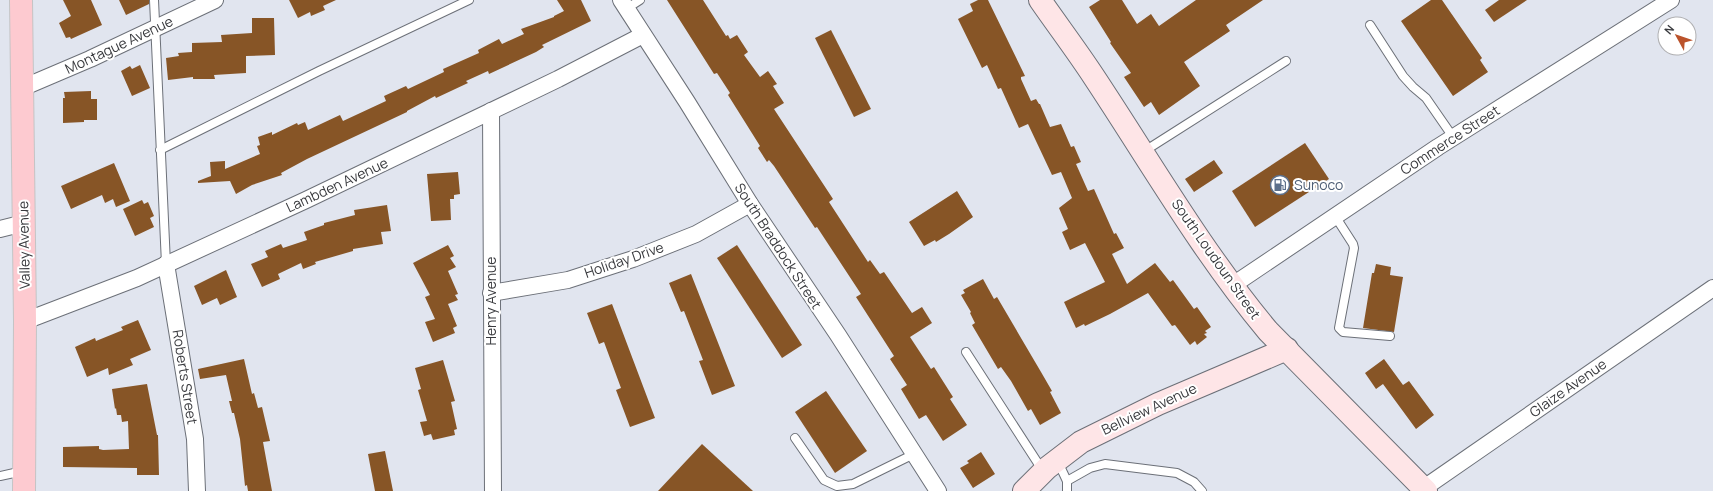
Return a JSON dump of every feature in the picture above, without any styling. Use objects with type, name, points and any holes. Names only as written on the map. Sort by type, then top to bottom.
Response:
[{"type":"main road","name":"Valley Avenue","points":[[21,0],[25,322],[24,481]]},
{"type":"street","name":"Montague Avenue","points":[[22,88],[90,59],[215,0]]},
{"type":"street","name":"South Loudoun Street","points":[[1040,0],[1094,78],[1142,153],[1233,285],[1264,325],[1425,489]]},
{"type":"street","name":"Commerce Street","points":[[1233,285],[1453,137],[1671,0]]},
{"type":"street","name":"South Braddock Street","points":[[623,4],[750,204],[838,335],[938,491]]},
{"type":"street","name":"Lambden Avenue","points":[[25,322],[109,290],[306,200],[558,79],[643,35]]},
{"type":"street","name":"Henry Avenue","points":[[491,111],[493,491]]},
{"type":"street","name":"Holiday Drive","points":[[491,293],[568,280],[633,259],[696,234],[750,204]]},
{"type":"street","points":[[0,229],[24,223]]},
{"type":"street","name":"Roberts Street","points":[[166,264],[195,439],[198,491]]},
{"type":"street","name":"Glaize Avenue","points":[[1425,489],[1713,288]]},
{"type":"street","name":"Bellview Avenue","points":[[1024,491],[1050,466],[1081,442],[1158,404],[1286,349]]},
{"type":"lane","points":[[154,0],[166,264]]},
{"type":"lane","points":[[160,150],[319,71],[469,0]]},
{"type":"lane","points":[[623,4],[640,0]]},
{"type":"lane","points":[[1370,24],[1403,76],[1426,98],[1453,137]]},
{"type":"lane","points":[[1142,153],[1286,61]]},
{"type":"lane","points":[[1335,216],[1354,248],[1340,328],[1343,332],[1390,336]]},
{"type":"lane","points":[[966,352],[1050,466],[1067,481],[1067,491]]},
{"type":"lane","points":[[795,438],[824,480],[837,486],[853,484],[914,454]]},
{"type":"lane","points":[[1067,481],[1090,468],[1105,464],[1177,473],[1194,482],[1202,491]]},
{"type":"lane","points":[[0,476],[24,481]]},
{"type":"building","points":[[63,0],[91,0],[102,25],[71,39],[70,37],[66,38],[59,23],[71,16]]},
{"type":"building","points":[[119,0],[149,0],[149,4],[126,15]]},
{"type":"building","points":[[289,0],[336,0],[323,6],[325,10],[311,16],[310,12],[298,18]]},
{"type":"building","points":[[557,0],[581,0],[591,21],[542,45],[544,47],[536,52],[489,74],[488,71],[466,81],[468,83],[436,98],[435,96],[407,112],[307,159],[281,173],[282,175],[252,185],[236,194],[230,181],[198,183],[198,181],[211,176],[210,162],[225,161],[225,169],[260,154],[257,146],[260,145],[258,137],[272,132],[272,135],[297,123],[298,125],[305,122],[308,130],[340,115],[343,121],[386,101],[384,96],[406,86],[408,89],[444,72],[443,69],[479,53],[478,50],[499,39],[502,44],[524,34],[521,29],[554,17],[564,11]]},
{"type":"building","points":[[667,0],[703,0],[726,36],[728,35],[730,39],[737,35],[748,52],[744,55],[760,77],[768,71],[777,84],[773,86],[784,103],[774,109],[833,199],[829,202],[868,262],[870,260],[880,274],[884,272],[912,313],[922,307],[932,323],[910,337],[931,369],[934,367],[953,397],[950,399],[967,425],[943,441],[926,415],[919,419],[901,389],[907,385],[890,359],[894,356],[856,297],[861,294],[817,227],[815,228],[774,166],[769,160],[767,162],[758,148],[760,146],[728,95],[730,93],[717,73],[714,74]]},
{"type":"building","points":[[978,0],[988,0],[1025,76],[1021,77],[1021,79],[1031,101],[1036,99],[1040,104],[1050,127],[1061,124],[1071,147],[1074,146],[1081,162],[1076,164],[1088,191],[1094,189],[1114,234],[1116,233],[1124,248],[1112,254],[1127,284],[1155,263],[1170,282],[1173,280],[1194,309],[1197,307],[1211,327],[1205,331],[1207,333],[1204,334],[1207,337],[1197,345],[1195,341],[1190,345],[1175,325],[1172,326],[1148,293],[1110,314],[1085,326],[1084,324],[1076,328],[1064,302],[1105,282],[1085,243],[1070,250],[1062,232],[1068,229],[1059,208],[1072,198],[1061,172],[1052,175],[1028,124],[1019,128],[1001,88],[998,89],[987,65],[982,68],[958,19],[973,11],[970,4]]},
{"type":"building","points":[[1100,0],[1122,0],[1137,24],[1151,14],[1159,26],[1196,0],[1263,0],[1226,25],[1230,31],[1184,62],[1200,86],[1159,115],[1151,102],[1144,107],[1124,77],[1131,73],[1110,43],[1111,42],[1089,7]]},
{"type":"building","points":[[1431,0],[1442,0],[1482,58],[1480,60],[1488,72],[1453,96],[1401,21]]},
{"type":"building","points":[[1499,0],[1527,0],[1494,22],[1485,10]]},
{"type":"building","points":[[252,18],[274,18],[275,55],[246,56],[246,73],[214,75],[215,79],[193,79],[193,77],[168,80],[166,58],[179,56],[178,53],[192,52],[192,43],[222,42],[221,35],[252,33]]},
{"type":"building","points":[[831,30],[871,109],[854,117],[815,38]]},
{"type":"building","points":[[140,65],[150,88],[132,96],[121,71],[130,66],[132,69]]},
{"type":"building","points":[[91,91],[91,99],[97,99],[97,120],[63,123],[64,92]]},
{"type":"building","name":"Sunoco","points":[[1305,143],[1329,179],[1255,227],[1232,191]]},
{"type":"building","points":[[1214,160],[1223,173],[1194,192],[1185,179]]},
{"type":"building","points":[[114,163],[130,201],[116,207],[113,199],[105,203],[102,195],[71,209],[61,186]]},
{"type":"building","points":[[458,172],[460,194],[454,195],[454,199],[450,199],[451,220],[431,221],[427,174]]},
{"type":"building","points":[[957,191],[973,217],[936,242],[935,240],[924,246],[909,222]]},
{"type":"building","points":[[142,200],[144,204],[148,202],[154,216],[150,218],[154,227],[135,236],[123,209]]},
{"type":"building","points":[[387,205],[391,231],[381,232],[383,244],[353,249],[353,251],[315,262],[316,264],[303,269],[301,263],[278,274],[280,279],[262,287],[251,264],[268,257],[265,251],[281,244],[283,248],[307,240],[304,232],[324,225],[324,223],[355,215],[354,210]]},
{"type":"building","points":[[448,245],[454,256],[450,258],[456,267],[448,271],[458,294],[455,295],[458,300],[448,304],[457,326],[453,328],[455,333],[433,342],[425,322],[435,319],[425,297],[430,295],[413,263]]},
{"type":"building","points":[[737,245],[802,345],[782,358],[717,258]]},
{"type":"building","points":[[1376,264],[1391,267],[1390,275],[1403,277],[1394,332],[1363,328],[1372,273],[1374,273]]},
{"type":"building","points":[[226,270],[237,297],[220,305],[217,298],[202,305],[194,286]]},
{"type":"building","points":[[691,274],[735,386],[712,395],[699,361],[703,360],[684,311],[681,312],[669,283]]},
{"type":"building","points":[[983,279],[994,299],[997,297],[1041,372],[1052,391],[1050,392],[1061,413],[1040,425],[1031,409],[1028,411],[1011,381],[1001,367],[998,369],[972,325],[975,323],[970,313],[971,312],[961,295],[965,293],[963,290]]},
{"type":"building","points":[[612,304],[655,418],[630,427],[616,390],[621,388],[604,342],[599,344],[587,313]]},
{"type":"building","points":[[138,320],[151,350],[130,359],[133,365],[109,375],[108,368],[87,377],[75,347],[95,338],[96,341],[123,330],[121,327]]},
{"type":"building","points":[[244,359],[252,394],[254,393],[258,408],[262,407],[270,441],[263,442],[272,491],[248,491],[247,485],[245,486],[240,439],[234,413],[232,413],[229,401],[232,401],[226,375],[200,379],[198,369]]},
{"type":"building","points":[[1384,359],[1403,385],[1409,381],[1434,415],[1416,429],[1383,384],[1376,389],[1365,373]]},
{"type":"building","points":[[443,360],[455,401],[451,402],[457,429],[454,430],[455,435],[433,440],[431,434],[424,436],[420,422],[427,421],[418,390],[421,389],[415,368]]},
{"type":"building","points":[[147,384],[158,435],[159,475],[137,475],[137,468],[63,467],[63,447],[99,446],[99,449],[103,450],[129,449],[128,421],[122,422],[121,415],[117,415],[112,389]]},
{"type":"building","points":[[826,391],[867,451],[835,473],[795,412]]},
{"type":"building","points":[[702,444],[753,491],[658,491]]},
{"type":"building","points":[[385,451],[393,491],[375,491],[368,454]]},
{"type":"building","points":[[981,452],[995,474],[973,488],[960,468],[969,463],[967,461]]},
{"type":"place","name":"Sunoco","points":[[1280,185]]}]
